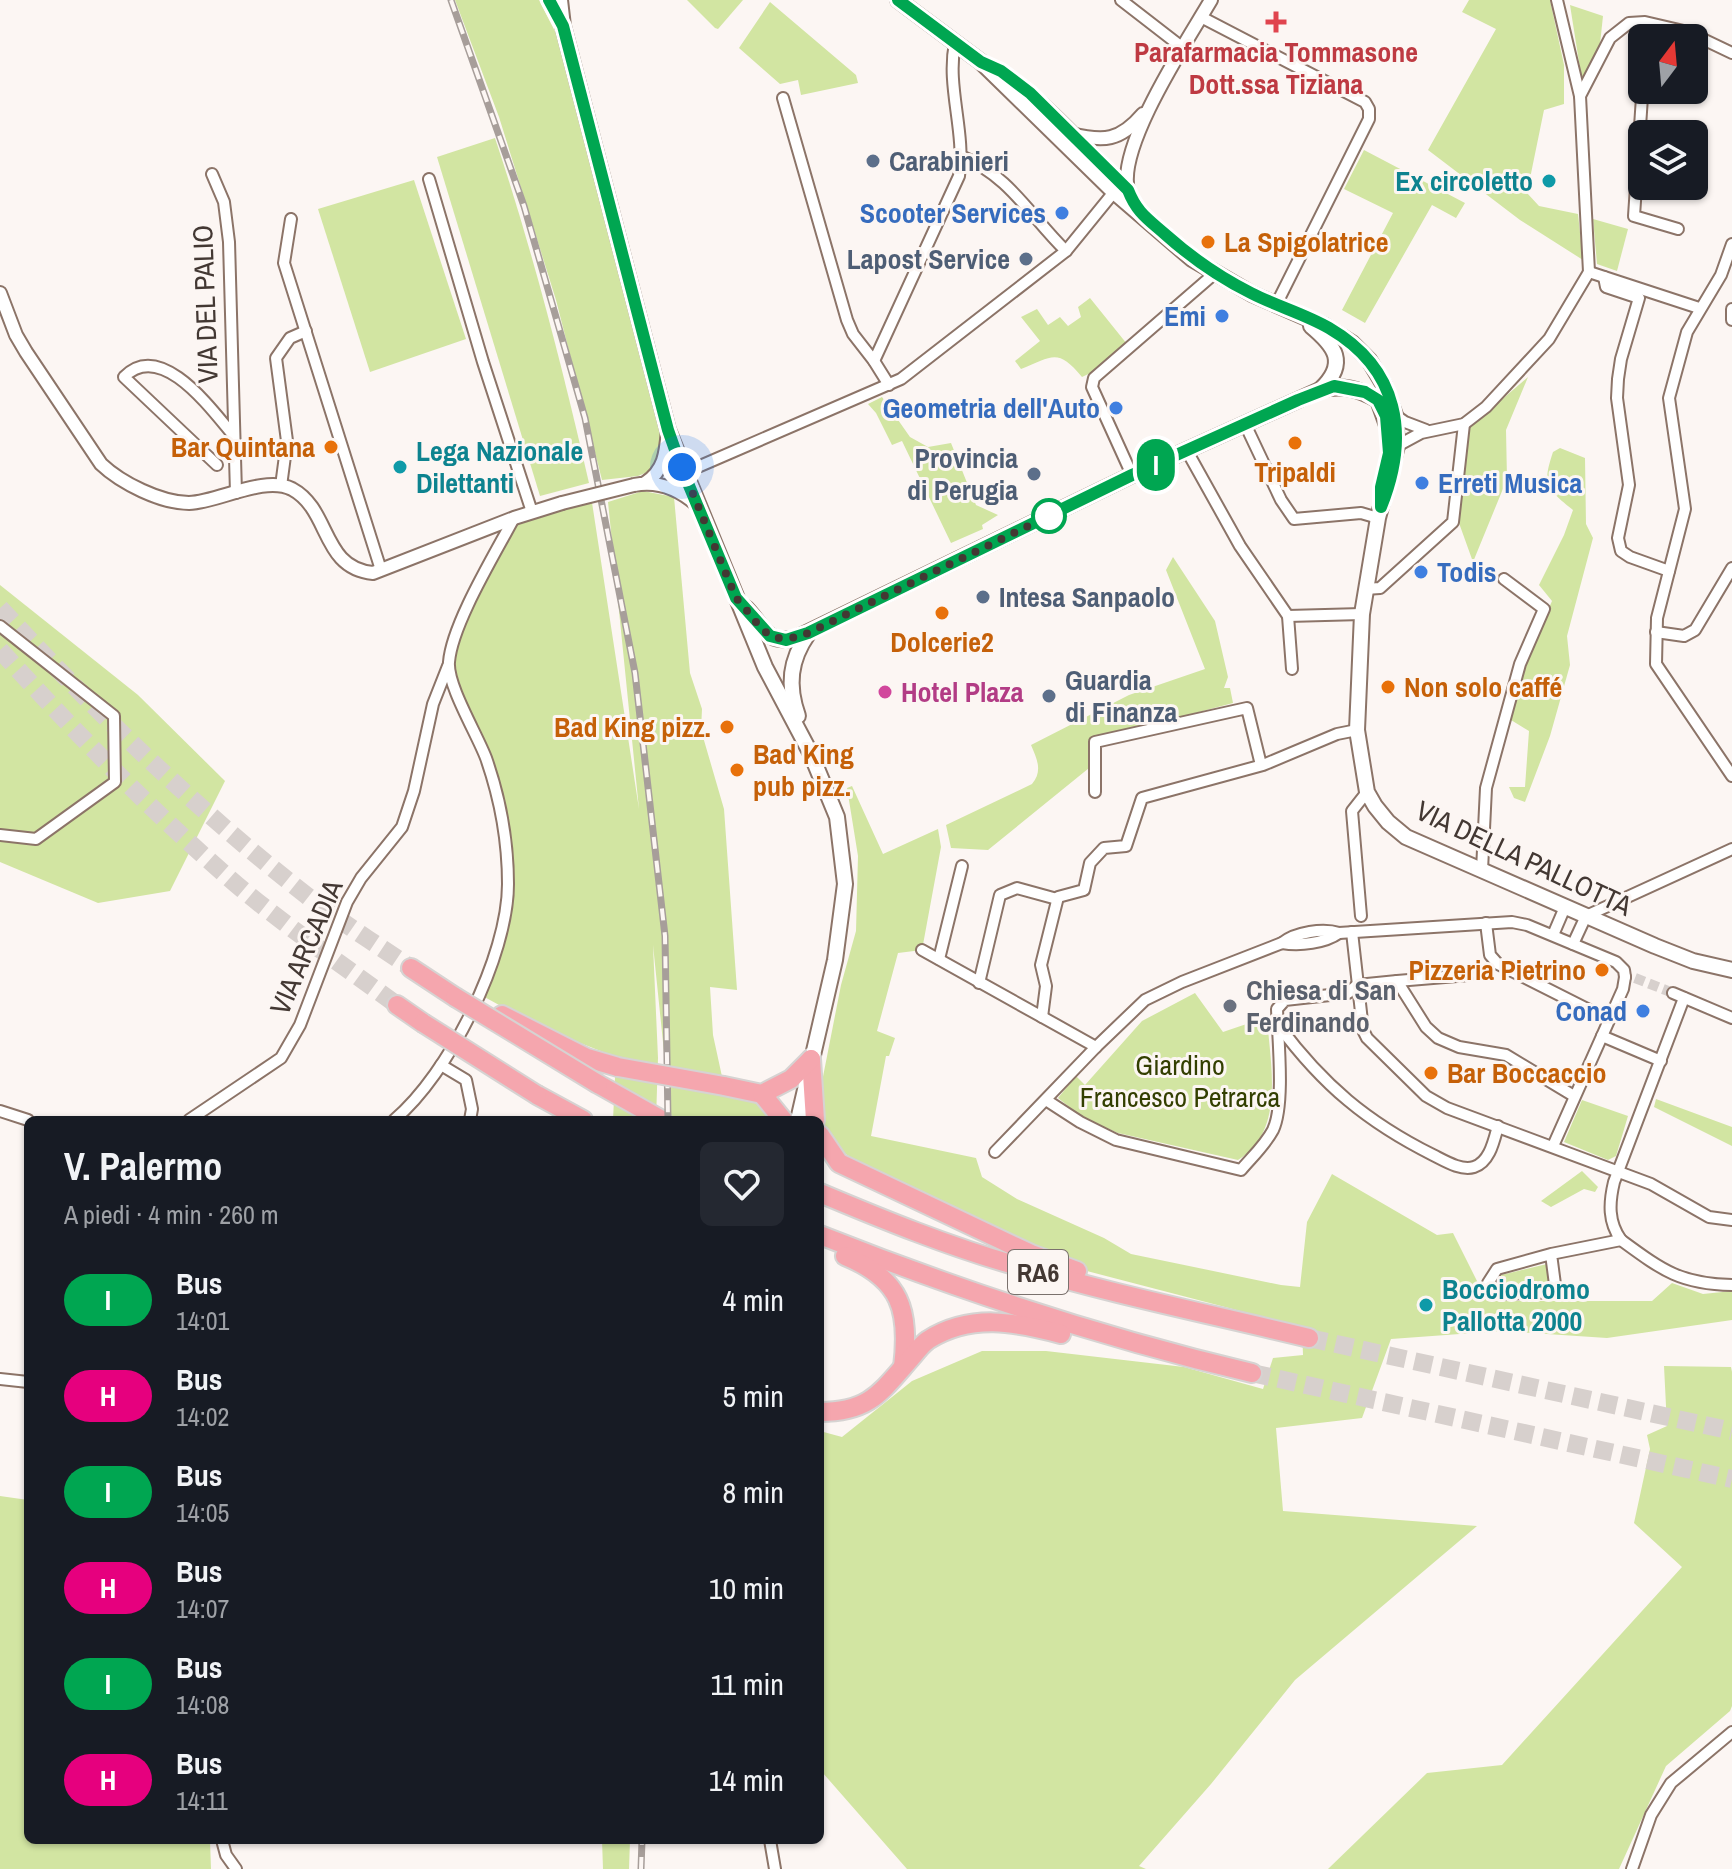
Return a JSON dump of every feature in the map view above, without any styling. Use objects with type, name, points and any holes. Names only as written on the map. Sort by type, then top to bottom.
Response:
[{"type":"highway","points":[[411,968],[655,1116]]},
{"type":"highway","points":[[447,992],[502,1015],[587,1058],[618,1067],[762,1094],[781,1116]]},
{"type":"highway","points":[[397,1005],[537,1095],[576,1116]]},
{"type":"highway","points":[[762,1094],[791,1079],[811,1059]]},
{"type":"highway","points":[[811,1059],[815,1116]]},
{"type":"highway","points":[[537,1095],[564,1116]]},
{"type":"highway","points":[[829,1162],[1061,1266],[1263,1327]]},
{"type":"highway","name":"RA6","points":[[824,1195],[893,1223],[1013,1265],[1141,1300],[1309,1338]]},
{"type":"highway","name":"RA6","points":[[824,1236],[1079,1328],[1173,1355],[1252,1373]]},
{"type":"highway","points":[[824,1248],[881,1275],[896,1292],[905,1328],[903,1367]]},
{"type":"highway","points":[[824,1412],[859,1407],[875,1399],[927,1341],[971,1323],[995,1320],[1015,1322],[1122,1350],[1173,1355]]},
{"type":"main road","points":[[549,0],[563,26]]},
{"type":"main road","points":[[560,0],[563,26],[668,430],[765,667],[811,754]]},
{"type":"main road","name":"VIA DELLA PALLOTTA","points":[[898,0],[981,62],[1121,191],[1136,210],[1192,259],[1214,274],[1325,326],[1361,352],[1384,385],[1395,415],[1397,446],[1365,589],[1357,730],[1367,792],[1388,822],[1406,837],[1565,907],[1693,961],[1732,970]]},
{"type":"main road","points":[[1298,315],[1334,346],[1336,366],[1330,380],[1320,390]]},
{"type":"main road","points":[[736,598],[770,636],[786,640],[808,633],[1132,475],[1334,386],[1352,388],[1378,400],[1389,432],[1380,512]]},
{"type":"main road","points":[[799,1116],[835,960],[845,884],[837,817],[811,754],[794,704],[790,679],[794,659],[808,633]]},
{"type":"street","points":[[1121,0],[1183,48]]},
{"type":"street","points":[[682,467],[700,466],[889,385],[1066,251],[1121,191],[1127,162],[1151,106],[1211,0]]},
{"type":"street","points":[[1397,446],[1421,433],[1464,424],[1486,407],[1549,339],[1589,272],[1580,96],[1557,0]]},
{"type":"street","points":[[1201,17],[1365,102],[1369,109],[1369,119],[1276,305]]},
{"type":"street","points":[[1580,96],[1610,38],[1629,23],[1649,24]]},
{"type":"street","points":[[1708,42],[1732,53]]},
{"type":"street","points":[[874,361],[954,191],[961,156],[951,60],[955,43]]},
{"type":"street","points":[[981,62],[1001,71],[1030,93],[1071,133],[1121,191]]},
{"type":"street","points":[[783,98],[847,320],[853,334],[889,385]]},
{"type":"street","points":[[1643,104],[1634,216],[1678,229]]},
{"type":"street","points":[[1071,133],[1093,139],[1116,137],[1133,127],[1151,106]]},
{"type":"street","points":[[961,156],[1001,178],[1041,227],[1066,251]]},
{"type":"street","name":"VIA DEL PALIO","points":[[212,174],[224,202],[229,242],[236,493]]},
{"type":"street","points":[[429,179],[483,362],[532,512]]},
{"type":"street","points":[[291,219],[284,263],[381,570]]},
{"type":"street","points":[[1732,244],[1721,275],[1687,332],[1669,398],[1685,509],[1656,632],[1656,664],[1732,776]]},
{"type":"street","points":[[1589,272],[1699,308]]},
{"type":"street","points":[[1132,475],[1092,387],[1094,378],[1214,274]]},
{"type":"street","points":[[1604,277],[1606,287],[1639,298],[1618,379],[1617,398],[1629,485],[1618,538],[1621,551],[1630,557],[1669,571]]},
{"type":"street","points":[[0,293],[26,352],[101,464],[116,478],[149,493],[190,503],[266,486],[291,489],[315,512],[337,554],[358,572],[373,573],[532,512],[640,484],[653,478],[662,464],[668,430]]},
{"type":"street","points":[[1732,309],[1732,320]]},
{"type":"street","points":[[281,486],[287,441],[276,358],[290,338],[306,331]]},
{"type":"street","name":"VIA DEL PALIO","points":[[217,465],[124,377],[132,368],[146,364],[167,369],[203,401],[234,436]]},
{"type":"street","points":[[1395,415],[1405,422],[1432,431]]},
{"type":"street","points":[[1245,424],[1281,500],[1294,519],[1380,512]]},
{"type":"street","points":[[1365,589],[1380,588],[1453,522],[1464,424]]},
{"type":"street","points":[[1187,451],[1240,546],[1288,616],[1292,669]]},
{"type":"street","points":[[640,484],[677,490],[697,505]]},
{"type":"street","name":"VIA ARCADIA","points":[[195,1116],[281,1058],[300,1025],[347,902],[361,878],[402,827],[453,639],[514,518]]},
{"type":"street","points":[[1656,632],[1684,636],[1695,630],[1732,568]]},
{"type":"street","points":[[1482,870],[1486,788],[1520,664],[1544,609],[1504,579]]},
{"type":"street","points":[[1288,616],[1362,614]]},
{"type":"street","points":[[0,626],[114,716],[115,769],[115,782],[36,839],[0,835]]},
{"type":"street","points":[[399,1116],[449,1055],[479,994],[504,925],[508,885],[503,824],[486,758],[448,665]]},
{"type":"street","points":[[1095,792],[1095,742],[1247,708],[1261,765]]},
{"type":"street","points":[[1042,1017],[1046,986],[1041,965],[1057,899],[1084,890],[1090,863],[1104,848],[1126,846],[1142,798],[1261,765],[1337,734],[1357,730]]},
{"type":"street","points":[[1361,916],[1352,811],[1367,792]]},
{"type":"street","points":[[1573,944],[1586,916],[1732,849]]},
{"type":"street","points":[[939,959],[962,866]]},
{"type":"street","points":[[979,983],[1000,895],[1017,888],[1057,899]]},
{"type":"street","points":[[1553,935],[1565,907]]},
{"type":"street","points":[[1486,923],[1490,955],[1498,964],[1609,1020]]},
{"type":"street","points":[[995,1152],[1145,1000],[1182,982],[1282,943],[1292,945],[1331,939],[1339,933],[1486,923],[1519,923],[1553,935],[1616,962],[1630,977],[1553,1146]]},
{"type":"street","points":[[1352,932],[1363,1030],[1375,1047],[1436,1103],[1651,1184],[1709,1217],[1732,1220]]},
{"type":"street","points":[[922,950],[1096,1047]]},
{"type":"street","points":[[1046,1100],[1116,1140],[1241,1170],[1275,1126],[1278,1108],[1277,1009],[1285,1000],[1348,993],[1357,985],[1469,975]]},
{"type":"street","points":[[1397,981],[1426,1027],[1438,1038],[1459,1047],[1506,1055],[1574,1096]]},
{"type":"street","points":[[1673,993],[1732,1018]]},
{"type":"street","points":[[1684,998],[1618,1171],[1610,1213],[1614,1231],[1621,1240],[1677,1278],[1711,1285],[1732,1285]]},
{"type":"street","points":[[1277,1024],[1315,1070],[1356,1109],[1391,1134],[1448,1162],[1466,1168],[1480,1164],[1489,1152],[1498,1126]]},
{"type":"street","points":[[1602,1036],[1661,1061]]},
{"type":"street","points":[[441,1065],[466,1080],[471,1116]]},
{"type":"street","points":[[409,1107],[409,1116]]},
{"type":"street","points":[[0,1111],[24,1119]]},
{"type":"street","points":[[1551,1254],[1556,1292],[1501,1294],[1488,1283],[1497,1269],[1551,1254],[1621,1240]]},
{"type":"street","points":[[0,1379],[24,1382]]},
{"type":"street","points":[[1632,1869],[1651,1815],[1671,1783],[1732,1732]]},
{"type":"street","points":[[223,1844],[226,1855],[236,1869]]},
{"type":"street","points":[[771,1844],[775,1869]]},
{"type":"green space","points":[[455,0],[539,0],[566,53],[664,428],[663,450],[652,470],[638,476],[602,480],[556,300],[499,117]]},
{"type":"green space","points":[[687,0],[743,0],[718,29]]},
{"type":"green space","points":[[1469,0],[1550,0],[1564,65],[1564,104],[1544,110],[1527,193],[1539,206],[1578,214],[1583,260],[1520,220],[1428,150],[1496,29],[1462,12]]},
{"type":"green space","points":[[770,2],[856,75],[858,83],[801,95],[798,80],[780,84],[739,48]]},
{"type":"green space","points":[[1570,5],[1603,16],[1600,44],[1582,81]]},
{"type":"green space","points":[[495,138],[546,309],[589,483],[540,496],[437,157]]},
{"type":"green space","points":[[1364,150],[1465,203],[1456,218],[1432,205],[1365,323],[1342,310],[1393,213],[1344,189]]},
{"type":"green space","points":[[414,180],[466,339],[370,372],[318,209]]},
{"type":"green space","points":[[1593,219],[1628,229],[1617,271],[1597,264]]},
{"type":"green space","points":[[1090,298],[1127,344],[1099,369],[1082,377],[1067,362],[1054,357],[1021,369],[1015,361],[1040,341],[1021,317],[1037,309],[1048,325],[1060,317],[1068,326],[1081,317],[1078,307]]},
{"type":"green space","points":[[1528,377],[1506,430],[1507,479],[1473,562],[1459,523],[1470,427]]},
{"type":"green space","points":[[882,397],[910,437],[928,447],[951,443],[976,505],[998,515],[982,525],[983,529],[951,543],[902,441],[892,445],[868,404]]},
{"type":"green space","points":[[1560,448],[1585,458],[1586,524],[1593,538],[1567,636],[1570,665],[1550,736],[1525,802],[1514,798],[1509,787],[1525,787],[1529,731],[1511,720],[1524,665],[1552,601],[1539,585],[1573,510],[1552,491],[1547,479],[1553,452]]},
{"type":"green space","points":[[643,491],[674,497],[690,673],[702,709],[701,730],[724,809],[737,990],[710,987],[713,1035],[726,1095],[758,1102],[770,1116],[671,1116],[653,945],[658,1058],[656,1116],[613,1116],[616,1057],[539,1027],[479,994],[504,925],[503,824],[486,758],[454,685],[453,639],[514,518],[591,496],[639,809],[608,502]]},
{"type":"green space","points":[[1173,557],[1215,621],[1228,677],[1224,688],[1230,688],[1233,703],[1093,740],[1094,764],[988,850],[951,848],[946,825],[1032,784],[1038,770],[1031,745],[1129,695],[1205,669],[1166,570]]},
{"type":"green space","points":[[0,585],[138,695],[225,781],[170,891],[98,903],[0,862]]},
{"type":"green space","points":[[852,786],[883,854],[938,829],[941,847],[922,950],[898,953],[877,1031],[895,1038],[889,1056],[886,1056],[871,1136],[976,1158],[982,1177],[1017,1199],[1104,1238],[1131,1254],[1281,1285],[1300,1287],[1307,1222],[1332,1174],[1437,1235],[1453,1233],[1487,1301],[1652,1301],[1672,1283],[1703,1294],[1732,1291],[1732,1320],[1607,1338],[1501,1331],[1391,1339],[1362,1418],[1276,1428],[1283,1511],[1477,1526],[1295,1680],[1211,1784],[1139,1866],[1146,1869],[907,1869],[824,1774],[824,1432],[842,1437],[912,1381],[982,1351],[1046,1351],[1184,1367],[1263,1389],[1273,1358],[1303,1355],[1302,1327],[1083,1270],[870,1171],[827,1141],[820,1092],[841,985],[856,931],[858,856],[847,788]]},
{"type":"green space","name":"Giardino Francesco Petrarca","points":[[1195,993],[1223,1032],[1267,1017],[1272,1075],[1269,1114],[1263,1132],[1253,1147],[1238,1160],[1118,1133],[1083,1118],[1058,1098],[1076,1076],[1085,1085],[1142,1021]]},
{"type":"green space","points":[[1656,1099],[1732,1127],[1732,1146],[1654,1107]]},
{"type":"green space","points":[[1582,1100],[1628,1116],[1616,1156],[1608,1160],[1564,1142]]},
{"type":"green space","points":[[1582,1171],[1598,1187],[1595,1192],[1584,1189],[1551,1207],[1541,1201]]},
{"type":"green space","points":[[1547,1264],[1550,1284],[1506,1290],[1501,1275]]},
{"type":"green space","points":[[1664,1366],[1731,1367],[1732,1372],[1730,1711],[1666,1766],[1619,1869],[1328,1869],[1427,1773],[1502,1765],[1682,1567],[1634,1523],[1650,1449],[1647,1435],[1667,1426]]},
{"type":"green space","points":[[0,1496],[24,1499],[24,1844],[210,1844],[211,1869],[0,1869]]},
{"type":"green space","points":[[602,1844],[630,1844],[629,1869],[603,1869]]},
{"type":"tunnel","points":[[0,608],[72,684],[186,794],[319,905],[411,968]]},
{"type":"tunnel","points":[[0,650],[115,771],[205,857],[276,916],[397,1005]]},
{"type":"tunnel","points":[[1635,978],[1673,993]]},
{"type":"tunnel","points":[[1309,1338],[1732,1431]]},
{"type":"tunnel","points":[[1252,1373],[1732,1479]]},
{"type":"railway","points":[[451,0],[524,206],[585,418],[635,673],[665,936],[668,1116]]},
{"type":"railway","points":[[641,1869],[642,1844]]},
{"type":"bus line","name":"I","points":[[549,0],[563,26],[668,430],[736,598],[752,614],[762,631],[770,636],[786,640],[808,633],[1132,475],[1334,386],[1365,392],[1378,400],[1386,416],[1389,453],[1381,487],[1381,507],[1397,446],[1397,429],[1384,385],[1369,360],[1352,343],[1325,326],[1252,294],[1192,259],[1136,210],[1128,190],[1030,93],[1001,71],[981,62],[898,0]]},
{"type":"place","name":"Parafarmacia Tommasone Dott.ssa Tiziana","points":[[1276,22]]},
{"type":"place","name":"Carabinieri","points":[[873,161]]},
{"type":"place","name":"Ex circoletto","points":[[1549,181]]},
{"type":"place","name":"Scooter Services","points":[[1062,213]]},
{"type":"place","name":"La Spigolatrice","points":[[1208,242]]},
{"type":"place","name":"Lapost Service","points":[[1026,259]]},
{"type":"place","name":"Emi","points":[[1222,316]]},
{"type":"place","name":"Geometria dell'Auto","points":[[1116,408]]},
{"type":"place","name":"Tripaldi","points":[[1295,443]]},
{"type":"place","name":"Bar Quintana","points":[[331,447]]},
{"type":"place","name":"Lega Nazionale Dilettanti","points":[[400,467]]},
{"type":"place","name":"Provincia di Perugia","points":[[1034,474]]},
{"type":"place","name":"Erreti Musica","points":[[1422,483]]},
{"type":"place","name":"Todis","points":[[1421,572]]},
{"type":"place","name":"Intesa Sanpaolo","points":[[983,597]]},
{"type":"place","name":"Dolcerie2","points":[[942,613]]},
{"type":"place","name":"Non solo caffé","points":[[1388,687]]},
{"type":"place","name":"Hotel Plaza","points":[[885,692]]},
{"type":"place","name":"Guardia di Finanza","points":[[1049,696]]},
{"type":"place","name":"Bad King pizz.","points":[[727,727]]},
{"type":"place","name":"Bad King pub pizz.","points":[[737,770]]},
{"type":"place","name":"Pizzeria Pietrino","points":[[1602,970]]},
{"type":"place","name":"Chiesa di San Ferdinando","points":[[1230,1006]]},
{"type":"place","name":"Conad","points":[[1643,1011]]},
{"type":"place","name":"Bar Boccaccio","points":[[1431,1073]]},
{"type":"place","name":"Bocciodromo Pallotta 2000","points":[[1426,1305]]},
{"type":"route","points":[[682,467],[736,598],[752,614],[762,631],[778,639],[786,640],[808,633],[1049,516]]}]
